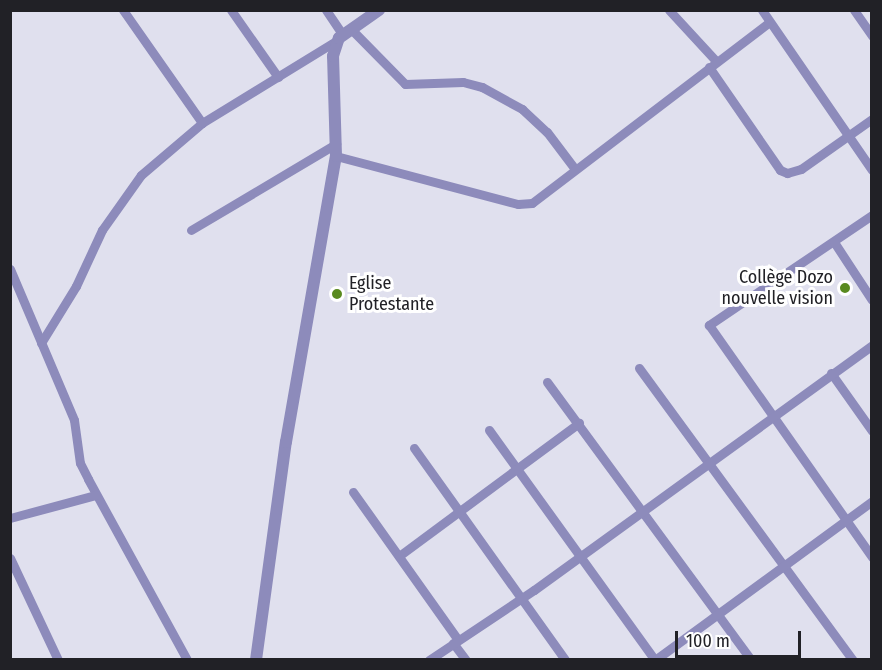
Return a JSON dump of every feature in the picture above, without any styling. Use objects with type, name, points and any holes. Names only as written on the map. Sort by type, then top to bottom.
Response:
[{"type":"street","points":[[123,10],[202,123]]},
{"type":"street","points":[[231,10],[278,77]]},
{"type":"street","points":[[327,10],[344,35],[405,84],[463,82],[482,87],[522,109],[547,132],[576,169]]},
{"type":"street","points":[[41,343],[128,188],[202,123],[344,35],[379,10]]},
{"type":"street","points":[[669,10],[712,64],[780,170],[801,169],[872,119]]},
{"type":"street","points":[[762,10],[768,23],[872,170]]},
{"type":"street","points":[[854,10],[872,36]]},
{"type":"street","points":[[191,230],[336,150],[518,204],[543,197],[576,169],[768,23]]},
{"type":"street","points":[[256,660],[286,442],[336,150],[332,69],[344,35]]},
{"type":"street","points":[[872,215],[709,325],[872,557]]},
{"type":"street","points":[[834,242],[872,300]]},
{"type":"street","points":[[10,268],[74,420],[80,462],[187,660]]},
{"type":"street","points":[[429,660],[644,511],[872,345]]},
{"type":"street","points":[[639,368],[853,660]]},
{"type":"street","points":[[831,373],[872,431]]},
{"type":"street","points":[[547,382],[752,660]]},
{"type":"street","points":[[399,556],[519,470],[579,423]]},
{"type":"street","points":[[489,430],[655,660],[786,567],[872,501]]},
{"type":"street","points":[[414,448],[564,660]]},
{"type":"street","points":[[353,492],[399,556],[466,660]]},
{"type":"street","points":[[10,518],[96,495]]},
{"type":"street","points":[[10,558],[58,660]]},
{"type":"place","name":"Collège Dozo nouvelle vision","points":[[845,288]]},
{"type":"place","name":"Eglise Protestante","points":[[337,294]]}]
